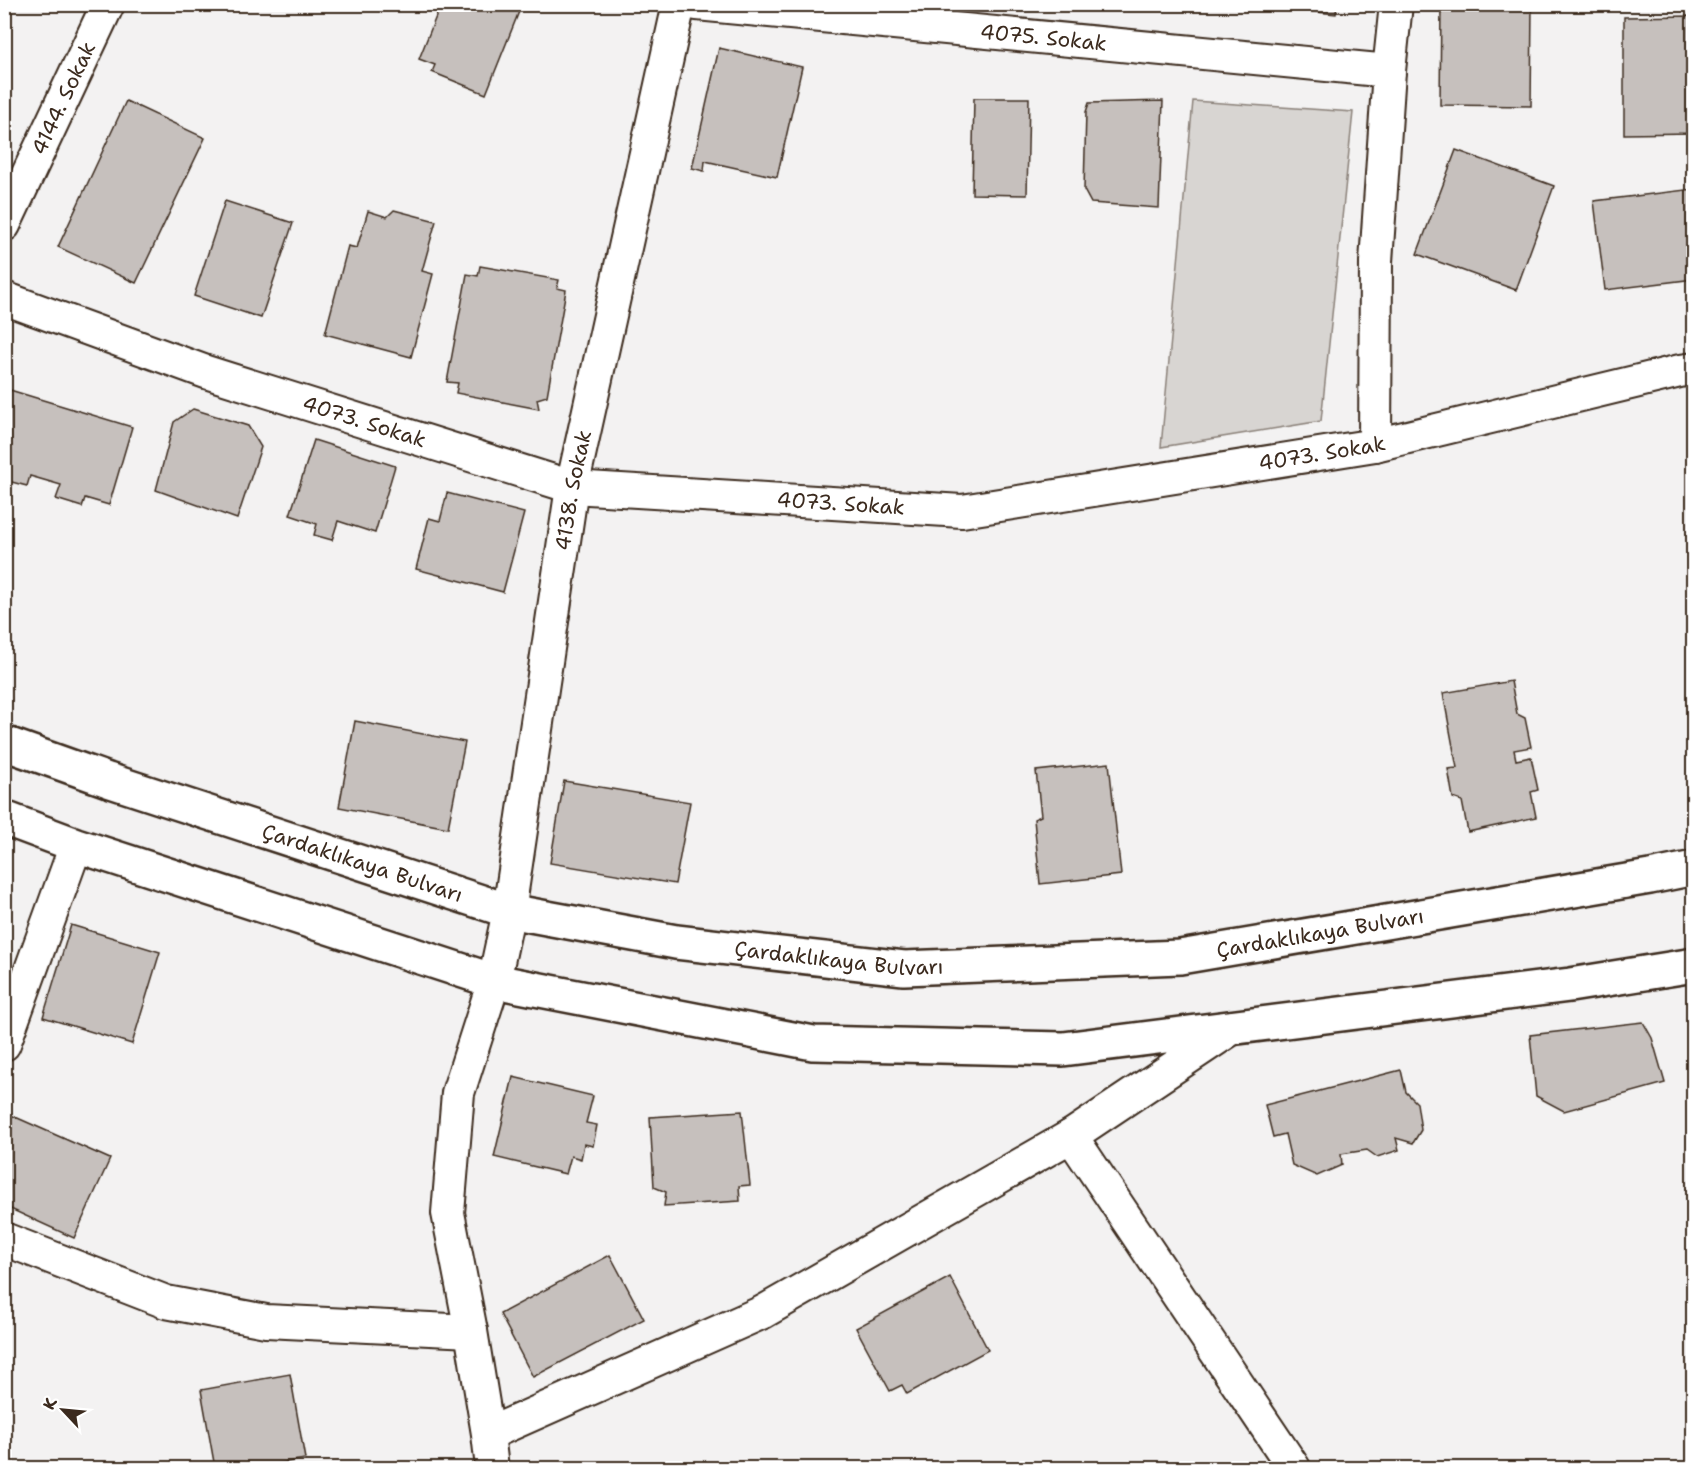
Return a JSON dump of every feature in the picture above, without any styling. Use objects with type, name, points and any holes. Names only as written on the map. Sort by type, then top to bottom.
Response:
[{"type":"main road","name":"Çardaklıkaya Bulvarı","points":[[4,743],[108,780],[509,911],[676,942],[904,968],[1180,957],[1694,868]]},
{"type":"main road","points":[[4,818],[76,845],[494,981],[813,1043],[1063,1049],[1570,985],[1694,964]]},
{"type":"street","name":"4144. Sokak","points":[[4,225],[108,4]]},
{"type":"street","name":"4138. Sokak","points":[[492,1468],[471,1331],[448,1213],[458,1093],[494,981],[509,911],[572,487],[679,4]]},
{"type":"street","name":"4075. Sokak","points":[[697,4],[1389,71]]},
{"type":"street","points":[[1375,445],[1376,262],[1389,71],[1396,4]]},
{"type":"street","name":"4073. Sokak","points":[[4,298],[206,372],[572,487],[962,511],[1375,445],[1680,370],[1694,369]]},
{"type":"street","points":[[4,1044],[76,845]]},
{"type":"street","points":[[488,1434],[763,1312],[1071,1136],[1234,1027]]},
{"type":"street","points":[[1071,1136],[1294,1468]]},
{"type":"street","points":[[4,1239],[166,1302],[266,1321],[471,1331]]},
{"type":"shaded area","points":[[1193,101],[1353,112],[1321,421],[1161,447]]},
{"type":"building","points":[[441,4],[522,4],[486,94],[432,72],[435,65],[419,59]]},
{"type":"building","points":[[1238,4],[1337,4],[1336,14]]},
{"type":"building","points":[[1441,4],[1532,4],[1531,106],[1440,105]]},
{"type":"building","points":[[1694,16],[1694,133],[1624,134],[1624,17]]},
{"type":"building","points":[[719,48],[802,67],[777,177],[705,161],[704,171],[692,168]]},
{"type":"building","points":[[974,98],[1029,98],[1027,195],[972,194]]},
{"type":"building","points":[[126,101],[205,138],[136,283],[58,247]]},
{"type":"building","points":[[1163,101],[1159,208],[1091,203],[1084,190],[1086,112],[1089,103]]},
{"type":"building","points":[[1456,150],[1554,186],[1516,290],[1417,254]]},
{"type":"building","points":[[1694,189],[1694,279],[1605,290],[1594,201]]},
{"type":"building","points":[[225,201],[293,223],[261,318],[194,296]]},
{"type":"building","points":[[394,210],[436,221],[422,271],[433,274],[411,357],[325,334],[348,246],[357,248],[368,211],[387,217]]},
{"type":"building","points":[[480,266],[559,280],[557,288],[566,290],[547,396],[537,399],[539,409],[456,393],[458,383],[447,382],[467,274],[478,276]]},
{"type":"building","points":[[10,390],[132,427],[109,505],[85,498],[82,507],[56,499],[61,485],[30,476],[27,486],[4,480],[4,408]]},
{"type":"building","points":[[193,409],[248,426],[261,447],[237,519],[156,490],[174,422]]},
{"type":"building","points":[[314,440],[395,466],[375,533],[338,521],[332,540],[314,535],[317,524],[290,515]]},
{"type":"building","points":[[447,493],[524,513],[503,592],[416,569],[429,518],[440,521]]},
{"type":"building","points":[[1511,681],[1517,714],[1525,718],[1531,747],[1514,750],[1516,760],[1531,757],[1538,790],[1531,792],[1536,817],[1468,832],[1462,801],[1453,798],[1448,769],[1457,768],[1443,693]]},
{"type":"building","points":[[355,721],[465,742],[448,828],[339,807]]},
{"type":"building","points":[[1109,763],[1121,875],[1040,884],[1034,819],[1041,816],[1036,771]]},
{"type":"building","points":[[564,781],[690,802],[675,884],[550,863]]},
{"type":"building","points":[[71,925],[160,952],[132,1044],[43,1017]]},
{"type":"building","points":[[1643,1022],[1652,1038],[1665,1083],[1564,1111],[1536,1096],[1530,1035]]},
{"type":"building","points":[[1401,1070],[1406,1092],[1417,1103],[1421,1130],[1413,1143],[1396,1138],[1399,1150],[1377,1157],[1367,1150],[1341,1154],[1342,1165],[1317,1176],[1292,1165],[1285,1134],[1273,1137],[1265,1105]]},
{"type":"building","points":[[513,1077],[593,1096],[586,1123],[597,1125],[593,1146],[584,1144],[581,1159],[571,1156],[566,1174],[494,1157]]},
{"type":"building","points":[[742,1111],[750,1185],[739,1186],[740,1201],[664,1206],[666,1192],[654,1187],[650,1117]]},
{"type":"building","points":[[4,1112],[110,1159],[74,1238],[4,1206]]},
{"type":"building","points":[[610,1255],[644,1319],[533,1377],[500,1314]]},
{"type":"building","points":[[950,1277],[988,1350],[907,1394],[902,1385],[890,1391],[856,1328]]},
{"type":"building","points":[[290,1374],[305,1459],[252,1468],[215,1468],[201,1390]]}]
